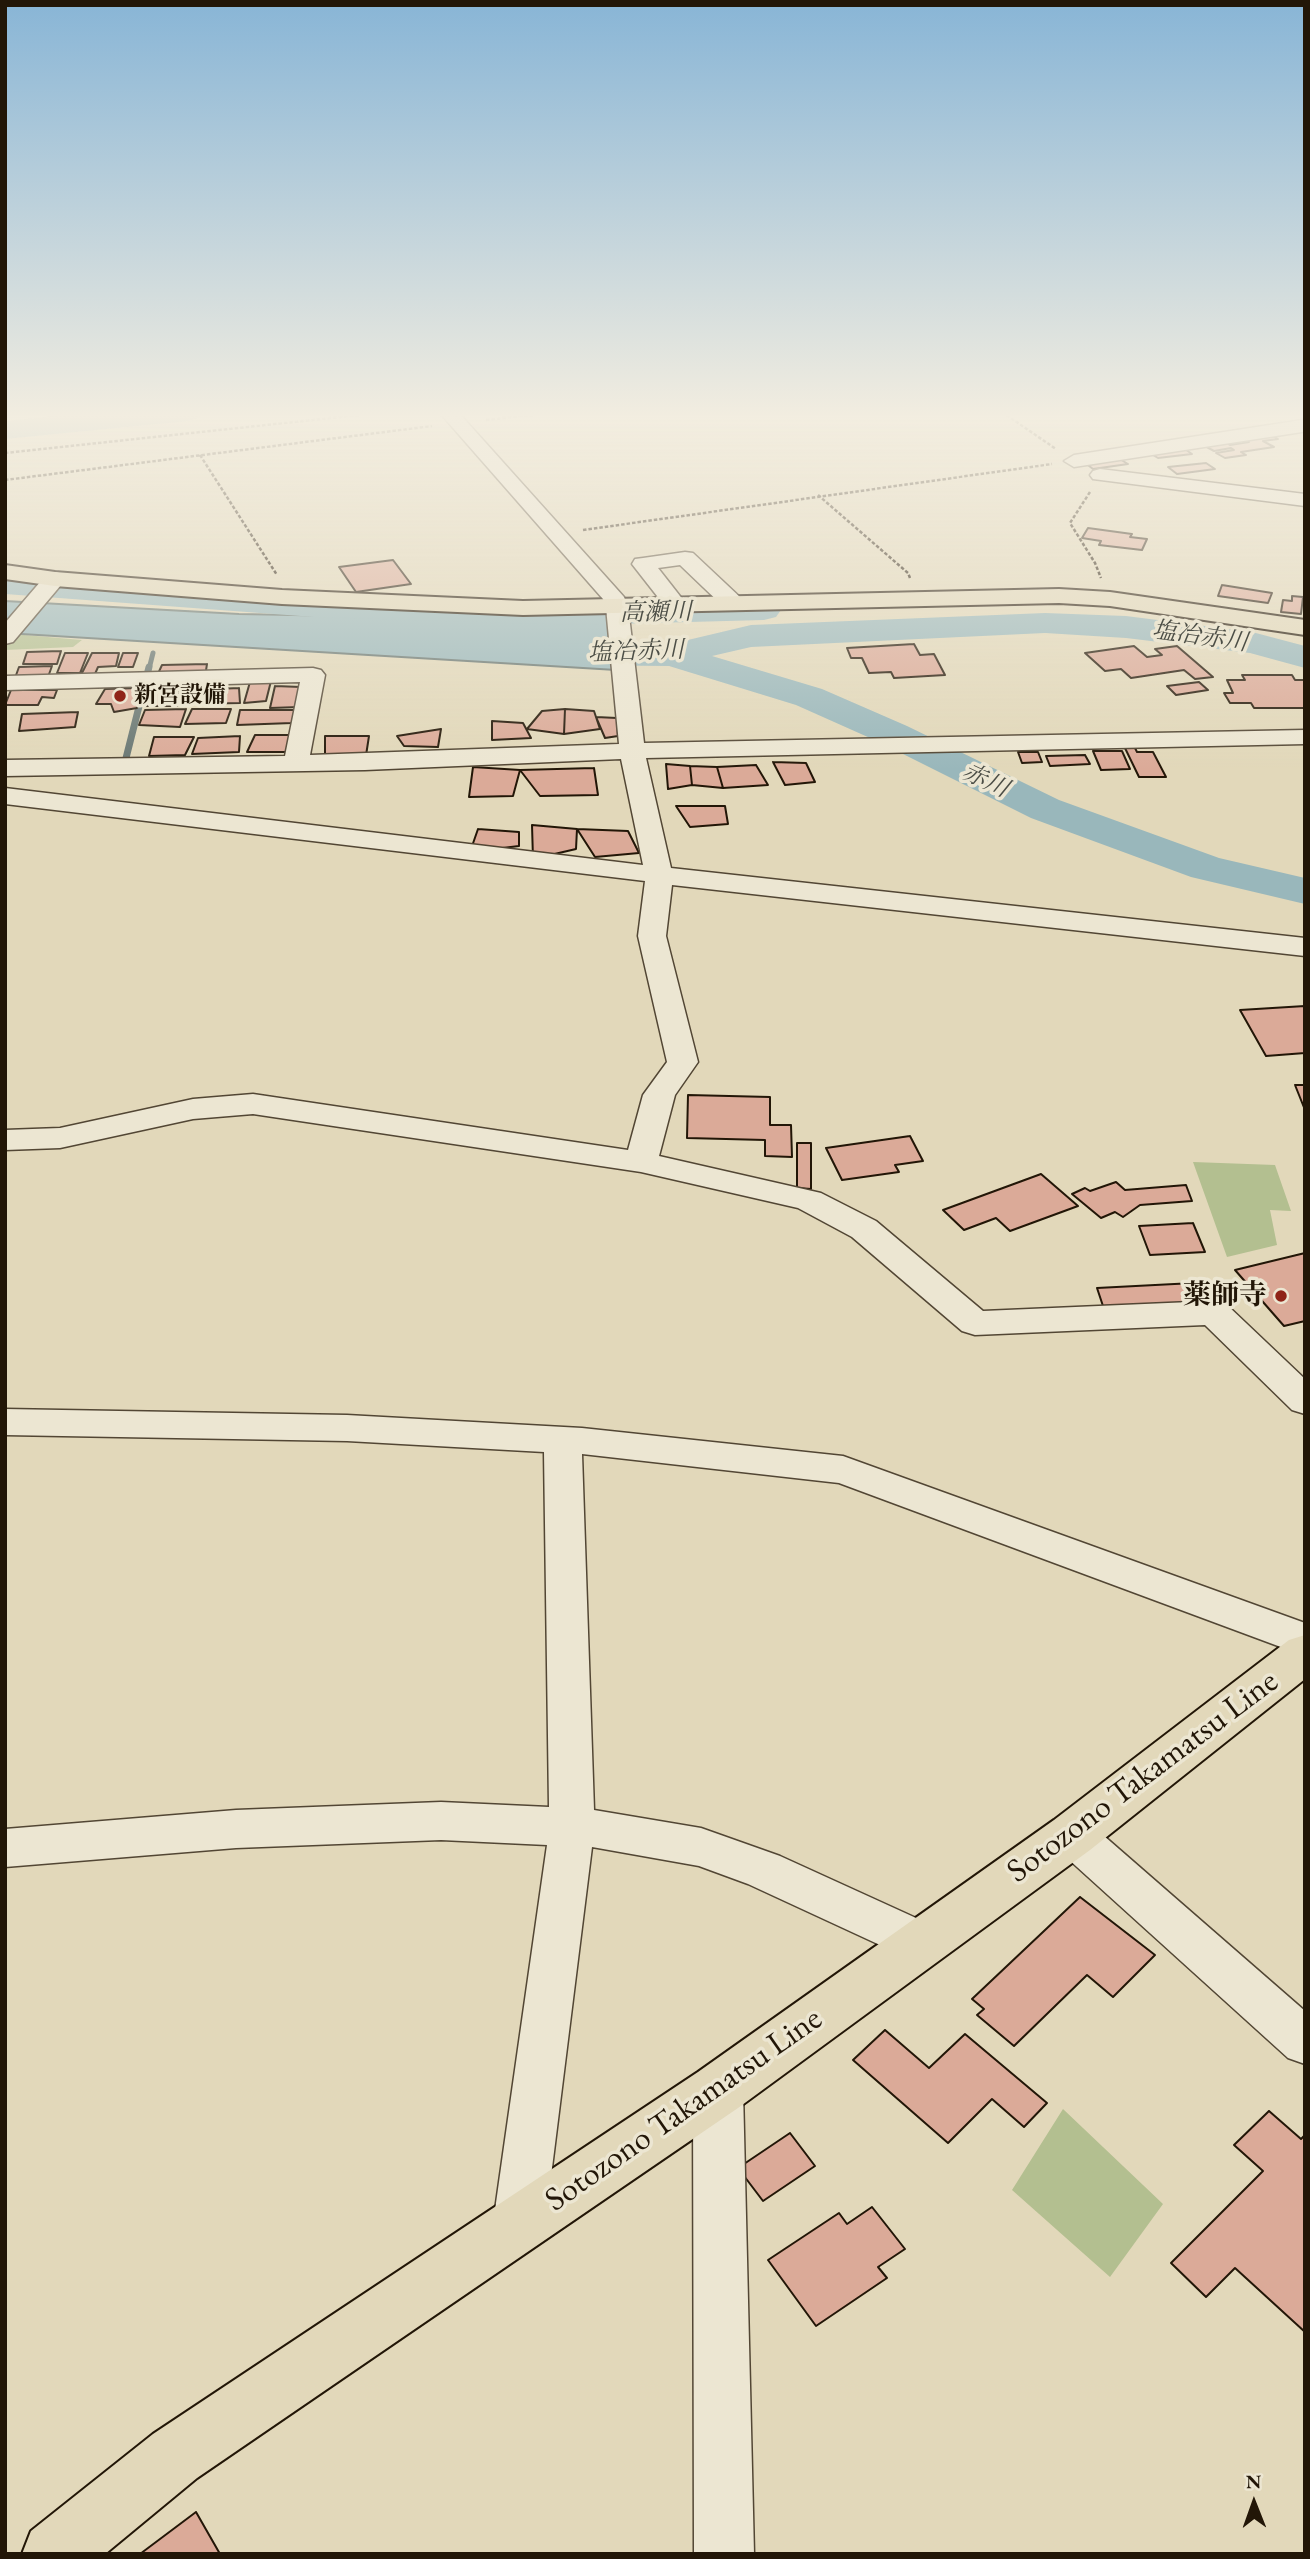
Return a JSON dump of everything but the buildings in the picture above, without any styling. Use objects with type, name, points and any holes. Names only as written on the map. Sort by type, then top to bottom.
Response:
[{"type":"main road","points":[[5,572],[47,587],[523,608],[1046,596],[1110,599],[1305,628]]},
{"type":"main road","name":"Sotozono Takamatsu Line","points":[[54,2554],[175,2456],[718,2090],[1072,1835],[1305,1653]]},
{"type":"street","points":[[552,531],[612,597],[617,607],[632,751],[659,874],[652,936],[683,1062],[659,1096],[641,1162]]},
{"type":"street","points":[[677,605],[643,564],[685,558],[734,604]]},
{"type":"street","points":[[6,636],[47,587]]},
{"type":"street","points":[[5,683],[313,676],[296,763]]},
{"type":"street","points":[[5,768],[1305,737]]},
{"type":"street","points":[[5,796],[1305,947]]},
{"type":"street","points":[[5,1140],[60,1138],[193,1109],[253,1104],[641,1162],[809,1199],[864,1229],[975,1323],[1214,1313],[1305,1401]]},
{"type":"street","points":[[5,1422],[347,1428],[563,1440],[843,1470],[1305,1640]]},
{"type":"street","points":[[519,2224],[572,1827],[563,1440]]},
{"type":"street","points":[[5,1848],[263,1828],[440,1821],[572,1827],[701,1847],[764,1870],[920,1943]]},
{"type":"street","points":[[1072,1835],[1305,2042]]},
{"type":"street","points":[[718,2090],[724,2554]]},
{"type":"path","points":[[249,531],[285,588],[282,597]]},
{"type":"path","points":[[554,534],[571,531]]},
{"type":"path","points":[[860,531],[908,573],[917,598]]},
{"type":"path","points":[[1075,531],[1096,563],[1110,599]]},
{"type":"green space","points":[[13,634],[82,640],[73,647],[5,650],[5,644]]},
{"type":"green space","points":[[1193,1162],[1275,1165],[1291,1211],[1270,1210],[1277,1245],[1227,1257]]},
{"type":"green space","points":[[1063,2109],[1163,2204],[1110,2277],[1012,2190]]},
{"type":"water","points":[[5,601],[239,614],[612,621],[616,670],[5,633]]},
{"type":"waterway","name":"高瀬川","points":[[5,584],[314,607],[577,615],[764,610]]},
{"type":"waterway","name":"塩冶赤川","points":[[671,655],[751,636],[1045,623],[1126,627],[1252,643],[1305,657]]},
{"type":"waterway","points":[[149,669],[153,653]]},
{"type":"waterway","name":"塩冶赤川","points":[[559,654],[671,655]]},
{"type":"waterway","name":"赤川","points":[[671,655],[809,697],[893,734],[1045,809],[1206,868],[1305,891]]},
{"type":"waterway","points":[[125,762],[149,667]]},
{"type":"place","name":"新宮設備","points":[[120,696]]},
{"type":"place","name":"薬師寺","points":[[1281,1296]]}]
